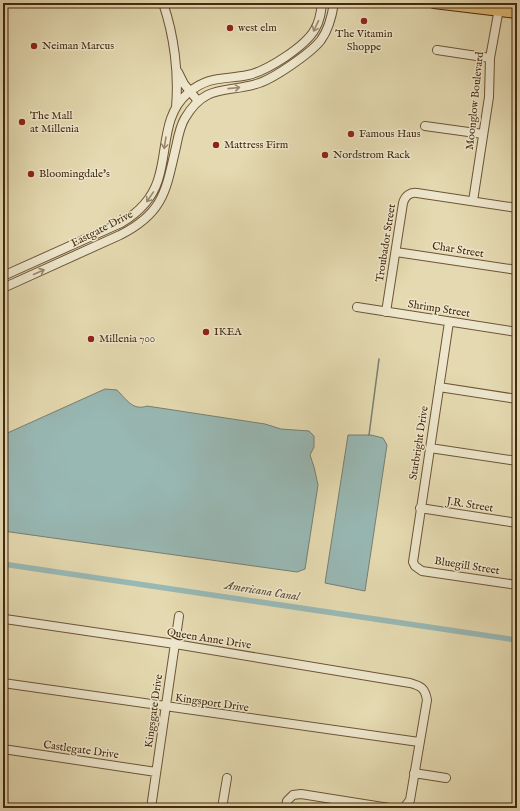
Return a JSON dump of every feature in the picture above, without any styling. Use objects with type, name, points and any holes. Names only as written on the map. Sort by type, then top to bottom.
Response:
[{"type":"main road","points":[[434,3],[499,7],[517,13]]},
{"type":"street","points":[[163,3],[170,27],[175,63],[177,83],[176,108]]},
{"type":"street","name":"Eastgate Drive","points":[[3,276],[121,223],[136,214],[152,194],[158,180],[167,128],[176,108],[190,91],[199,85],[215,79],[257,73],[277,62],[312,35],[319,21],[322,3]]},
{"type":"street","name":"Eastgate Drive","points":[[3,288],[130,230],[145,220],[162,196],[169,179],[180,128],[185,118],[198,101],[217,90],[255,84],[276,75],[312,50],[320,41],[329,24],[334,3]]},
{"type":"street","name":"Moonglow Boulevard","points":[[473,201],[489,97],[490,58],[499,7]]},
{"type":"street","points":[[437,50],[490,58]]},
{"type":"street","points":[[175,63],[181,79],[198,101]]},
{"type":"street","points":[[425,126],[483,134]]},
{"type":"street","name":"Troubador Street","points":[[386,312],[403,203],[404,198],[408,194],[418,193],[517,208]]},
{"type":"street","name":"Char Street","points":[[396,252],[517,270]]},
{"type":"street","name":"Shrimp Street","points":[[357,307],[517,332]]},
{"type":"street","name":"Starbright Drive","points":[[415,566],[413,557],[449,322]]},
{"type":"street","points":[[439,387],[517,399]]},
{"type":"street","points":[[430,448],[517,461]]},
{"type":"street","name":"J.R. Street","points":[[420,508],[517,523]]},
{"type":"street","name":"Bluegill Street","points":[[415,566],[422,571],[517,585]]},
{"type":"street","name":"Kingsgate Drive","points":[[151,808],[179,616]]},
{"type":"street","name":"Queen Anne Drive","points":[[5,619],[175,644],[410,683],[420,686],[426,693],[427,700],[419,742]]},
{"type":"street","name":"Kingsport Drive","points":[[3,683],[419,742]]},
{"type":"street","points":[[401,808],[404,808],[410,800],[419,742]]},
{"type":"street","name":"Castlegate Drive","points":[[3,749],[156,772]]},
{"type":"street","points":[[414,773],[446,778]]},
{"type":"street","points":[[222,808],[227,778]]},
{"type":"street","points":[[286,808],[287,801],[293,796],[301,794],[390,808]]},
{"type":"water","points":[[105,389],[117,390],[130,404],[138,407],[147,406],[265,424],[281,429],[309,431],[314,436],[314,447],[310,455],[318,485],[305,569],[297,572],[3,531],[3,435]]},
{"type":"water","points":[[348,435],[371,435],[383,438],[387,445],[365,591],[325,583]]},
{"type":"waterway","points":[[369,435],[379,359]]},
{"type":"waterway","name":"Americana Canal","points":[[3,564],[517,640]]},
{"type":"place","name":"The Vitamin Shoppe","points":[[364,21]]},
{"type":"place","name":"west elm","points":[[230,28]]},
{"type":"place","name":"Neiman Marcus","points":[[34,46]]},
{"type":"place","name":"The Mall at Millenia","points":[[22,122]]},
{"type":"place","name":"Famous Haus","points":[[351,134]]},
{"type":"place","name":"Mattress Firm","points":[[216,145]]},
{"type":"place","name":"Nordstrom Rack","points":[[325,155]]},
{"type":"place","name":"Bloomingdale's","points":[[31,174]]},
{"type":"place","name":"IKEA","points":[[206,332]]},
{"type":"place","name":"Millenia 700","points":[[91,339]]}]
